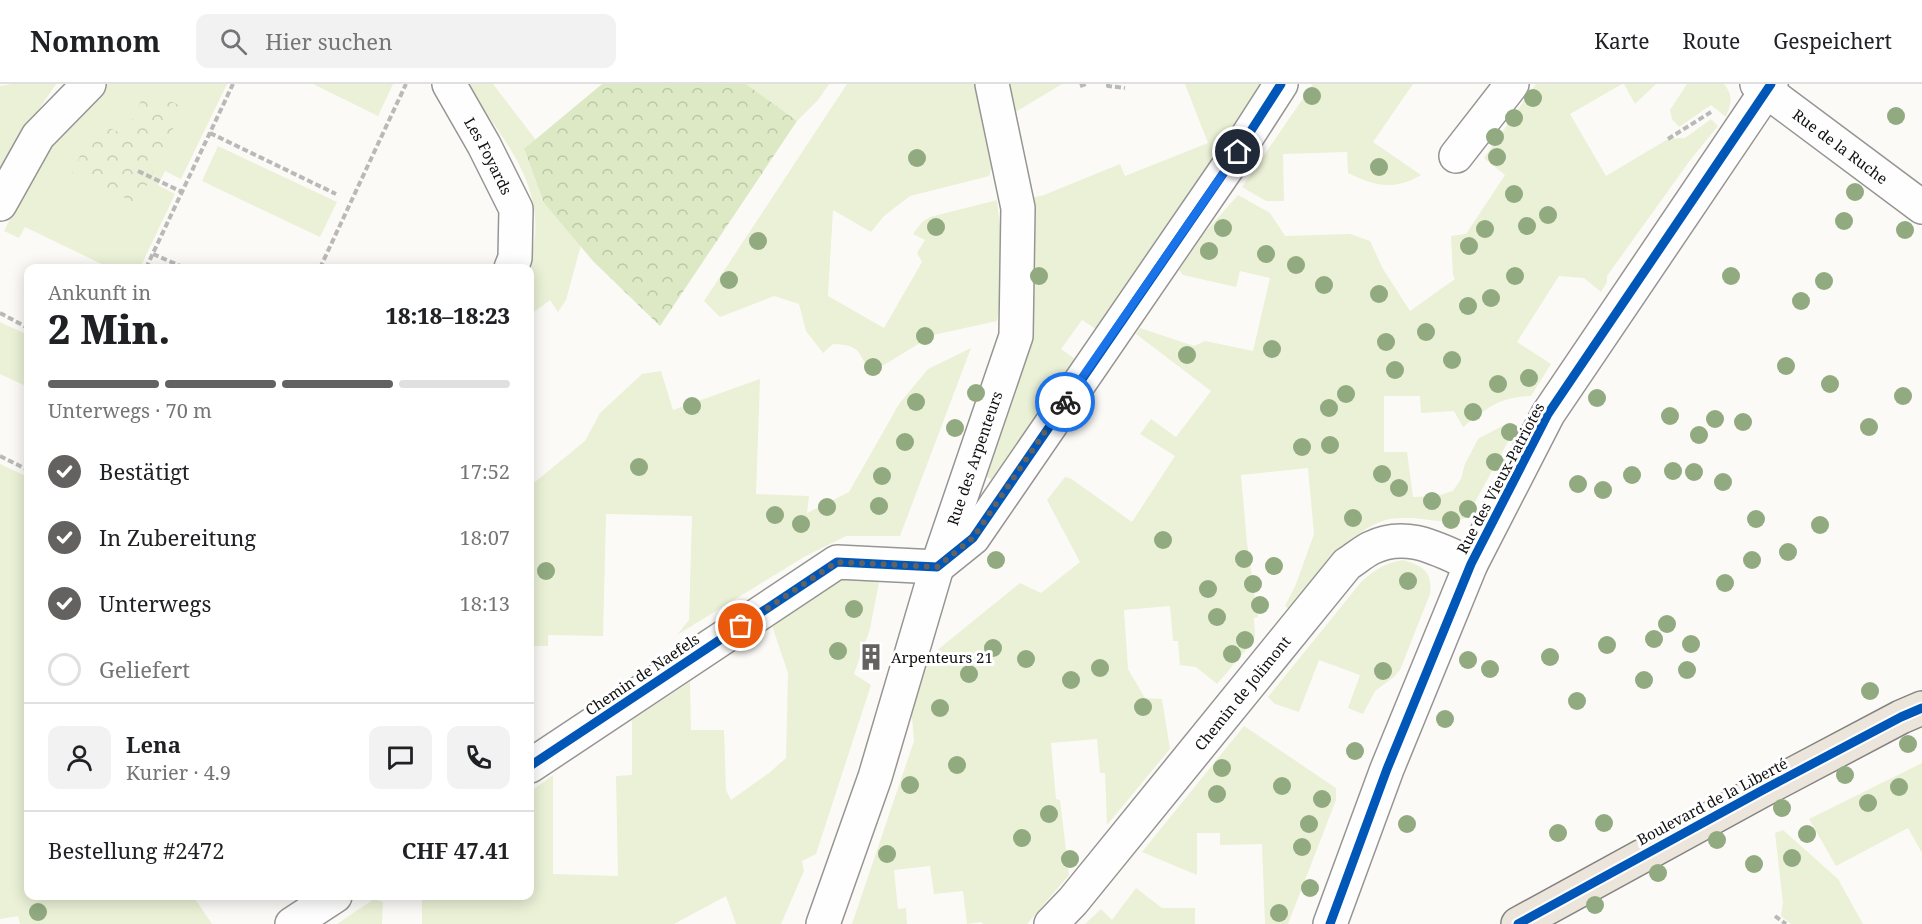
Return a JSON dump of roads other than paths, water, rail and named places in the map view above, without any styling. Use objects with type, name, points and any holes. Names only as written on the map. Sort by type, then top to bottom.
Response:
[{"type":"main road","name":"Boulevard de la Liberté","points":[[1518,924],[1761,791],[1922,708]]},
{"type":"street","points":[[0,204],[39,136],[88,84]]},
{"type":"street","name":"Les Foyards","points":[[449,84],[484,145],[516,209],[515,258],[513,264]]},
{"type":"street","name":"Rue des Arpenteurs","points":[[823,924],[874,777],[937,567],[1016,336],[1018,208],[992,84]]},
{"type":"street","points":[[937,567],[973,538],[1220,178],[1281,84]]},
{"type":"street","points":[[1456,156],[1512,84]]},
{"type":"street","name":"Rue de la Ruche","points":[[1765,86],[1922,207]]},
{"type":"street","name":"Rue des Vieux-Patriotes","points":[[1330,924],[1386,769],[1471,564],[1548,414],[1765,86]]},
{"type":"street","name":"Chemin de Jolimont","points":[[1051,924],[1073,901],[1347,564],[1372,547],[1404,539],[1430,546],[1471,564]]},
{"type":"street","name":"Chemin de Naefels","points":[[534,763],[837,562],[937,567]]},
{"type":"street","points":[[292,924],[328,900]]},
{"type":"place","name":"Arpenteurs 21","points":[[871,657]]}]
